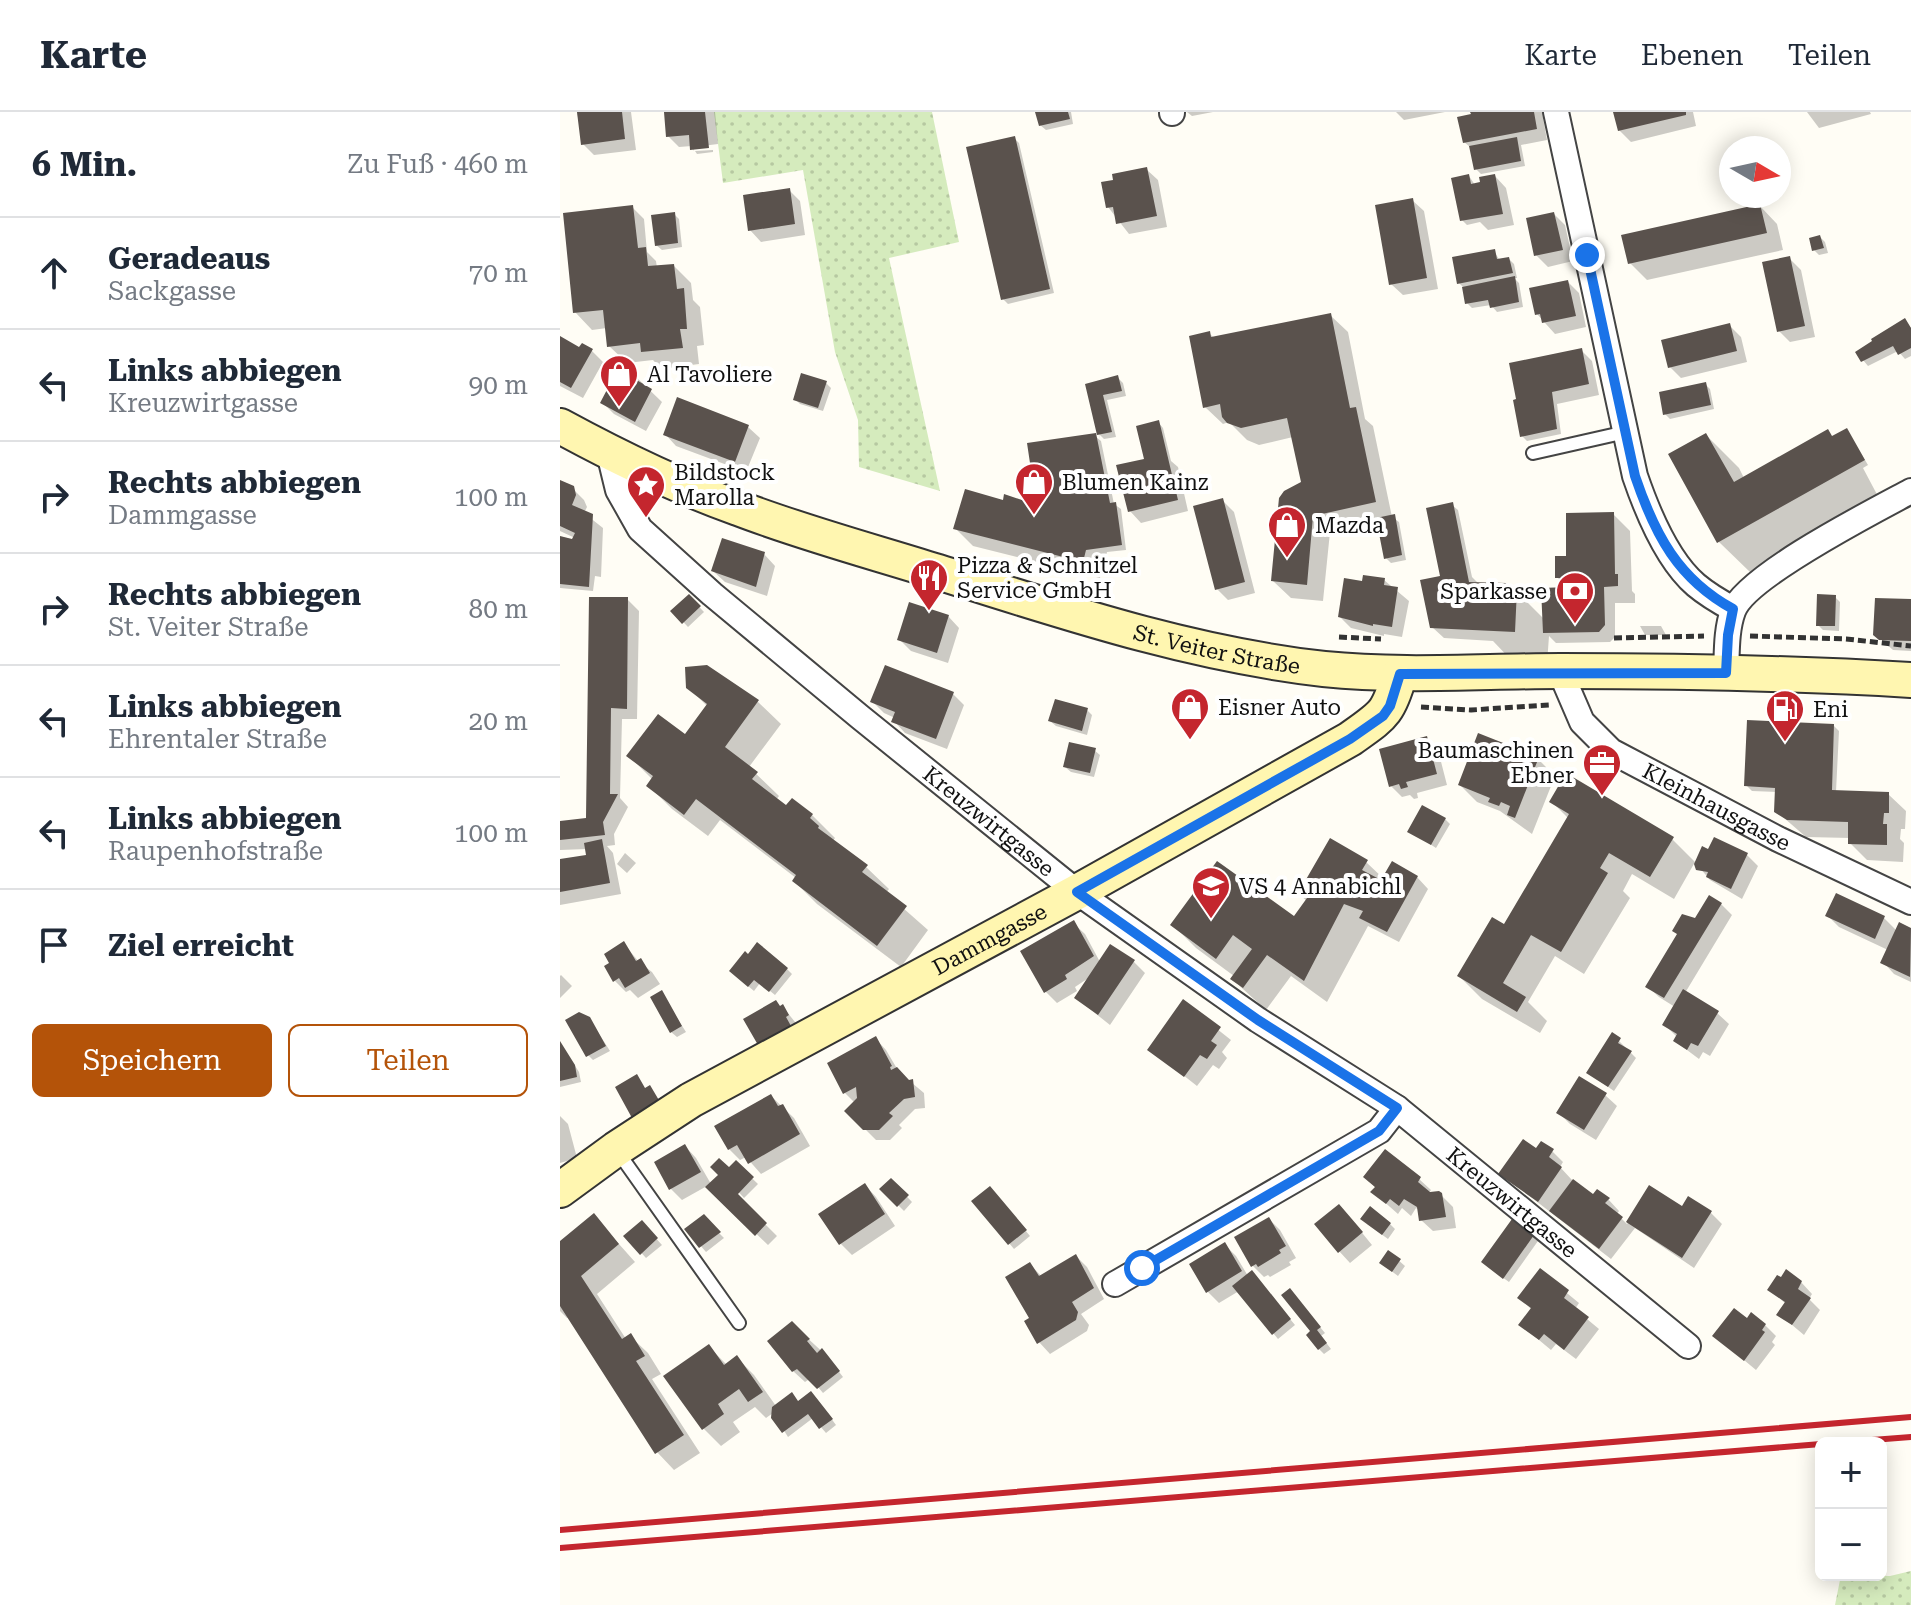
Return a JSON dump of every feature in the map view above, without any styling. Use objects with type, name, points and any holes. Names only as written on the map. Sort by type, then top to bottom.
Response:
[{"type":"main road","name":"St. Veiter Straße","points":[[560,426],[609,453],[738,509],[1070,614],[1187,647],[1326,669],[1400,674],[1560,671],[1802,673],[1911,680]]},
{"type":"main road","name":"Dammgasse","points":[[560,1190],[691,1100],[1077,892],[1350,739],[1383,716],[1390,706],[1400,674]]},
{"type":"street","points":[[1556,112],[1645,506],[1676,562],[1694,584],[1733,609]]},
{"type":"street","name":"Kreuzwirtgasse","points":[[609,453],[618,490],[640,529],[769,641],[1077,892],[1258,1020],[1397,1108],[1688,1346]]},
{"type":"street","points":[[1726,673],[1733,609],[1753,585],[1775,569],[1911,491]]},
{"type":"street","name":"Kleinhausgasse","points":[[1560,671],[1582,722],[1611,751],[1778,839],[1911,902]]},
{"type":"street","points":[[1115,1284],[1379,1131],[1397,1108]]},
{"type":"lane","points":[[1533,453],[1626,432]]},
{"type":"lane","points":[[616,1149],[739,1323]]},
{"type":"path","points":[[1608,638],[1728,635],[1846,639],[1911,646]]},
{"type":"path","points":[[1332,636],[1389,640]]},
{"type":"green space","points":[[714,112],[932,112],[959,242],[889,258],[940,491],[859,467],[858,420],[835,352],[803,170],[723,183]]},
{"type":"green space","points":[[1911,1571],[1911,1605],[1835,1605],[1840,1581],[1887,1581],[1887,1576]]},
{"type":"building","points":[[577,112],[622,112],[625,139],[581,145]]},
{"type":"building","points":[[664,112],[705,112],[709,148],[690,150],[689,135],[666,137]]},
{"type":"building","points":[[1035,112],[1068,112],[1070,119],[1039,126]]},
{"type":"building","points":[[1470,112],[1534,112],[1537,129],[1463,143],[1457,117]]},
{"type":"building","points":[[1613,112],[1686,112],[1686,115],[1618,131]]},
{"type":"building","points":[[1015,136],[1050,289],[1001,300],[966,147]]},
{"type":"building","points":[[1517,137],[1521,161],[1474,170],[1469,146]]},
{"type":"building","points":[[1147,167],[1157,216],[1116,224],[1113,207],[1106,208],[1101,182],[1113,180],[1112,174]]},
{"type":"building","points":[[1469,174],[1471,184],[1480,182],[1479,177],[1495,174],[1503,214],[1460,221],[1451,178]]},
{"type":"building","points":[[790,188],[795,224],[748,231],[743,195]]},
{"type":"building","points":[[1413,198],[1427,278],[1389,285],[1375,205]]},
{"type":"building","points":[[633,205],[638,248],[646,247],[648,266],[674,264],[677,289],[684,288],[687,329],[680,329],[683,348],[641,352],[640,343],[607,347],[603,310],[573,313],[563,213]]},
{"type":"building","points":[[1742,208],[1761,208],[1767,233],[1628,264],[1621,235]]},
{"type":"building","points":[[675,212],[678,243],[655,246],[651,215]]},
{"type":"building","points":[[1554,212],[1563,250],[1534,256],[1526,218]]},
{"type":"building","points":[[1820,235],[1824,248],[1812,251],[1809,238]]},
{"type":"building","points":[[1495,249],[1497,259],[1509,257],[1513,273],[1457,284],[1452,257]]},
{"type":"building","points":[[1790,256],[1805,326],[1777,332],[1762,262]]},
{"type":"building","points":[[1515,276],[1519,302],[1490,308],[1488,300],[1465,304],[1462,287]]},
{"type":"building","points":[[1568,280],[1576,316],[1542,323],[1540,314],[1535,315],[1529,288]]},
{"type":"building","points":[[1331,313],[1350,408],[1356,407],[1376,502],[1313,516],[1307,585],[1271,581],[1279,498],[1284,491],[1301,482],[1287,418],[1241,428],[1227,423],[1222,417],[1220,404],[1203,408],[1189,336],[1210,331],[1211,337]]},
{"type":"building","points":[[1905,318],[1911,328],[1911,348],[1898,355],[1893,346],[1861,362],[1855,352]]},
{"type":"building","points":[[1730,323],[1737,351],[1668,368],[1661,340]]},
{"type":"building","points":[[560,336],[579,347],[582,343],[593,349],[571,388],[560,382]]},
{"type":"building","points":[[1582,348],[1589,384],[1552,392],[1557,429],[1520,437],[1509,363]]},
{"type":"building","points":[[620,365],[636,374],[633,378],[652,389],[635,422],[600,403]]},
{"type":"building","points":[[801,373],[827,381],[818,408],[793,400]]},
{"type":"building","points":[[1118,375],[1122,391],[1103,395],[1112,432],[1097,435],[1085,384]]},
{"type":"building","points":[[1706,382],[1711,405],[1663,415],[1659,392]]},
{"type":"building","points":[[677,397],[749,425],[735,462],[663,435]]},
{"type":"building","points":[[1159,420],[1178,500],[1128,512],[1116,465],[1144,459],[1136,426]]},
{"type":"building","points":[[1847,428],[1865,460],[1717,543],[1668,454],[1706,433],[1734,482],[1828,429],[1832,436]]},
{"type":"building","points":[[1096,433],[1110,503],[1116,502],[1122,545],[1086,550],[1083,562],[953,529],[965,489],[1003,500],[1004,494],[1022,500],[1024,492],[1034,490],[1027,443]]},
{"type":"building","points":[[560,480],[574,486],[576,495],[572,505],[593,514],[589,587],[560,584],[560,536],[572,539],[575,533],[560,526]]},
{"type":"building","points":[[1223,498],[1245,582],[1215,590],[1193,506]]},
{"type":"building","points":[[1453,502],[1469,582],[1506,583],[1507,588],[1517,589],[1515,632],[1430,628],[1420,580],[1440,576],[1426,508]]},
{"type":"building","points":[[1614,512],[1618,586],[1604,587],[1605,625],[1599,632],[1543,633],[1541,588],[1569,587],[1569,578],[1555,578],[1555,556],[1566,556],[1566,513]]},
{"type":"building","points":[[1395,514],[1402,555],[1384,559],[1376,518]]},
{"type":"building","points":[[722,538],[765,552],[756,587],[711,571]]},
{"type":"building","points":[[1363,575],[1385,578],[1384,585],[1398,587],[1392,627],[1373,626],[1338,617],[1344,578],[1362,581]]},
{"type":"building","points":[[689,594],[701,606],[682,624],[670,611]]},
{"type":"building","points":[[1817,594],[1836,595],[1835,626],[1816,626]]},
{"type":"building","points":[[589,597],[628,597],[627,709],[611,708],[610,794],[618,794],[603,822],[605,835],[560,840],[560,821],[586,818]]},
{"type":"building","points":[[1875,598],[1911,599],[1911,641],[1879,640],[1873,635]]},
{"type":"building","points":[[909,602],[949,615],[937,653],[897,640]]},
{"type":"building","points":[[707,665],[759,700],[725,747],[758,772],[752,779],[786,805],[792,798],[813,814],[810,818],[818,828],[868,865],[862,872],[907,906],[877,946],[792,881],[796,875],[696,799],[684,815],[646,786],[653,776],[626,756],[658,714],[685,734],[707,704],[686,688],[685,667]]},
{"type":"building","points":[[885,665],[954,692],[936,739],[891,722],[895,712],[870,702]]},
{"type":"building","points":[[1055,699],[1088,708],[1082,731],[1048,721]]},
{"type":"building","points":[[1747,720],[1834,724],[1832,790],[1889,792],[1889,813],[1884,813],[1883,824],[1887,824],[1887,845],[1848,844],[1848,822],[1787,820],[1774,812],[1775,788],[1744,786]]},
{"type":"building","points":[[1478,733],[1539,757],[1515,818],[1507,815],[1510,806],[1488,802],[1490,798],[1458,785]]},
{"type":"building","points":[[1427,736],[1437,774],[1406,782],[1408,787],[1401,789],[1399,784],[1389,787],[1379,749]]},
{"type":"building","points":[[1069,742],[1096,748],[1090,773],[1063,767]]},
{"type":"building","points":[[1566,773],[1674,837],[1650,877],[1609,853],[1600,868],[1608,873],[1561,952],[1531,935],[1503,983],[1526,997],[1517,1012],[1457,976],[1492,917],[1504,924],[1569,814],[1549,802]]},
{"type":"building","points":[[1422,805],[1446,818],[1431,845],[1407,832]]},
{"type":"building","points":[[1714,837],[1748,853],[1731,889],[1706,877],[1708,872],[1696,870],[1694,864],[1702,846],[1708,849]]},
{"type":"building","points":[[1330,838],[1368,860],[1362,870],[1381,880],[1392,861],[1418,876],[1387,932],[1359,918],[1363,911],[1344,904],[1304,981],[1267,955],[1243,988],[1230,979],[1252,949],[1233,935],[1216,959],[1170,925],[1217,861],[1294,916],[1307,898],[1297,895]]},
{"type":"building","points":[[602,839],[610,883],[560,892],[560,859],[586,855],[584,843]]},
{"type":"building","points":[[1836,893],[1885,916],[1875,939],[1825,916]]},
{"type":"building","points":[[1709,895],[1722,903],[1664,998],[1645,987],[1677,934],[1672,931],[1682,914],[1695,918]]},
{"type":"building","points":[[1074,920],[1094,956],[1065,975],[1067,979],[1044,993],[1020,951]]},
{"type":"building","points":[[1899,922],[1911,928],[1910,977],[1880,963]]},
{"type":"building","points":[[624,941],[636,961],[641,958],[650,973],[625,988],[619,978],[613,982],[604,966],[609,963],[604,954]]},
{"type":"building","points":[[757,942],[788,968],[769,992],[754,980],[748,987],[729,971]]},
{"type":"building","points":[[1110,944],[1135,960],[1098,1015],[1074,998]]},
{"type":"building","points":[[1683,989],[1719,1011],[1698,1046],[1691,1043],[1687,1050],[1673,1041],[1677,1034],[1662,1025]]},
{"type":"building","points":[[662,990],[682,1026],[670,1033],[650,997]]},
{"type":"building","points":[[1183,999],[1221,1027],[1211,1041],[1217,1045],[1207,1059],[1200,1055],[1184,1077],[1147,1050]]},
{"type":"building","points":[[776,1000],[780,1006],[783,1004],[791,1026],[758,1045],[743,1019]]},
{"type":"building","points":[[579,1012],[590,1017],[606,1046],[586,1057],[565,1020]]},
{"type":"building","points":[[1612,1032],[1621,1038],[1618,1043],[1632,1051],[1608,1087],[1586,1073]]},
{"type":"building","points":[[876,1036],[892,1066],[891,1070],[897,1067],[909,1080],[913,1079],[915,1097],[904,1099],[889,1113],[893,1116],[879,1130],[863,1130],[844,1111],[857,1098],[856,1087],[843,1094],[827,1063]]},
{"type":"building","points":[[560,1041],[575,1065],[577,1077],[560,1081]]},
{"type":"building","points":[[637,1074],[645,1088],[650,1085],[660,1102],[632,1118],[615,1087]]},
{"type":"building","points":[[1579,1076],[1607,1093],[1584,1130],[1556,1113]]},
{"type":"building","points":[[771,1094],[778,1106],[783,1104],[800,1134],[748,1164],[737,1145],[728,1150],[714,1126]]},
{"type":"building","points":[[1523,1139],[1536,1148],[1541,1141],[1554,1149],[1549,1157],[1562,1167],[1538,1202],[1498,1174]]},
{"type":"building","points":[[685,1144],[701,1172],[669,1190],[654,1162]]},
{"type":"building","points":[[1385,1149],[1421,1177],[1418,1182],[1430,1192],[1442,1193],[1446,1217],[1419,1221],[1417,1207],[1404,1199],[1399,1206],[1390,1199],[1386,1204],[1370,1192],[1375,1187],[1363,1177]]},
{"type":"building","points":[[719,1158],[729,1167],[736,1160],[754,1177],[738,1194],[767,1223],[755,1236],[705,1187],[718,1175],[710,1167]]},
{"type":"building","points":[[891,1178],[909,1195],[897,1207],[879,1189]]},
{"type":"building","points":[[1573,1179],[1593,1194],[1597,1189],[1610,1198],[1605,1203],[1623,1217],[1599,1249],[1549,1211]]},
{"type":"building","points":[[865,1183],[885,1214],[839,1245],[818,1214]]},
{"type":"building","points":[[1649,1185],[1682,1206],[1688,1196],[1712,1211],[1682,1258],[1626,1222]]},
{"type":"building","points":[[990,1186],[1027,1230],[1008,1245],[971,1201]]},
{"type":"building","points":[[1339,1204],[1363,1232],[1338,1253],[1314,1224]]},
{"type":"building","points":[[1370,1206],[1391,1223],[1382,1235],[1360,1219]]},
{"type":"building","points":[[594,1213],[619,1244],[581,1276],[622,1339],[631,1333],[645,1356],[636,1361],[684,1435],[655,1454],[560,1306],[560,1241]]},
{"type":"building","points":[[704,1214],[721,1232],[699,1248],[684,1229]]},
{"type":"building","points":[[1269,1217],[1286,1246],[1279,1250],[1281,1253],[1258,1267],[1256,1264],[1251,1267],[1234,1237]]},
{"type":"building","points":[[1512,1219],[1534,1235],[1503,1279],[1481,1262]]},
{"type":"building","points":[[642,1220],[658,1238],[640,1255],[623,1236]]},
{"type":"building","points":[[1225,1242],[1242,1271],[1206,1293],[1189,1264]]},
{"type":"building","points":[[1388,1250],[1401,1259],[1392,1272],[1379,1263]]},
{"type":"building","points":[[1076,1254],[1094,1288],[1072,1302],[1078,1312],[1076,1320],[1037,1344],[1024,1321],[1029,1318],[1005,1277],[1030,1262],[1039,1276]]},
{"type":"building","points":[[1540,1268],[1569,1290],[1564,1298],[1589,1317],[1564,1350],[1544,1334],[1539,1340],[1518,1325],[1531,1308],[1517,1298]]},
{"type":"building","points":[[1786,1269],[1802,1281],[1798,1289],[1811,1298],[1792,1325],[1776,1315],[1785,1302],[1767,1290],[1777,1275],[1781,1277]]},
{"type":"building","points":[[1252,1270],[1291,1319],[1272,1335],[1232,1286]]},
{"type":"building","points":[[1290,1288],[1321,1327],[1317,1330],[1327,1343],[1318,1350],[1306,1335],[1310,1331],[1281,1295]]},
{"type":"building","points":[[1734,1308],[1747,1318],[1751,1312],[1766,1324],[1762,1330],[1765,1332],[1744,1361],[1712,1336]]},
{"type":"building","points":[[792,1321],[810,1339],[807,1341],[817,1353],[822,1348],[840,1371],[817,1389],[797,1369],[792,1372],[767,1341]]},
{"type":"building","points":[[709,1344],[724,1365],[737,1355],[763,1392],[748,1402],[739,1389],[718,1404],[724,1414],[702,1430],[663,1376]]},
{"type":"building","points":[[811,1391],[833,1419],[819,1429],[808,1414],[782,1433],[771,1418],[772,1407],[792,1392],[798,1401]]},
{"type":"railway","points":[[560,1530],[1911,1417]]},
{"type":"railway","points":[[1887,1439],[1911,1437]]},
{"type":"railway","points":[[560,1548],[1815,1444]]},
{"type":"place","name":"Al Tavoliere","points":[[619,408]]},
{"type":"place","name":"Blumen Kainz","points":[[1034,516]]},
{"type":"place","name":"Bildstock Marolla","points":[[646,519]]},
{"type":"place","name":"Mazda","points":[[1287,559]]},
{"type":"place","name":"Pizza & Schnitzel Service GmbH","points":[[929,612]]},
{"type":"place","name":"Sparkasse","points":[[1575,625]]},
{"type":"place","name":"Eisner Auto","points":[[1190,741]]},
{"type":"place","name":"Eni","points":[[1785,743]]},
{"type":"place","name":"Baumaschinen Ebner","points":[[1602,797]]},
{"type":"place","name":"VS 4 Annabichl","points":[[1211,920]]},
{"type":"route","points":[[1142,1268],[1379,1131],[1397,1108],[1258,1020],[1077,892],[1350,739],[1383,716],[1390,706],[1400,674],[1560,671],[1726,673],[1733,609],[1694,584],[1676,562],[1645,506],[1635,476],[1587,255]]}]
